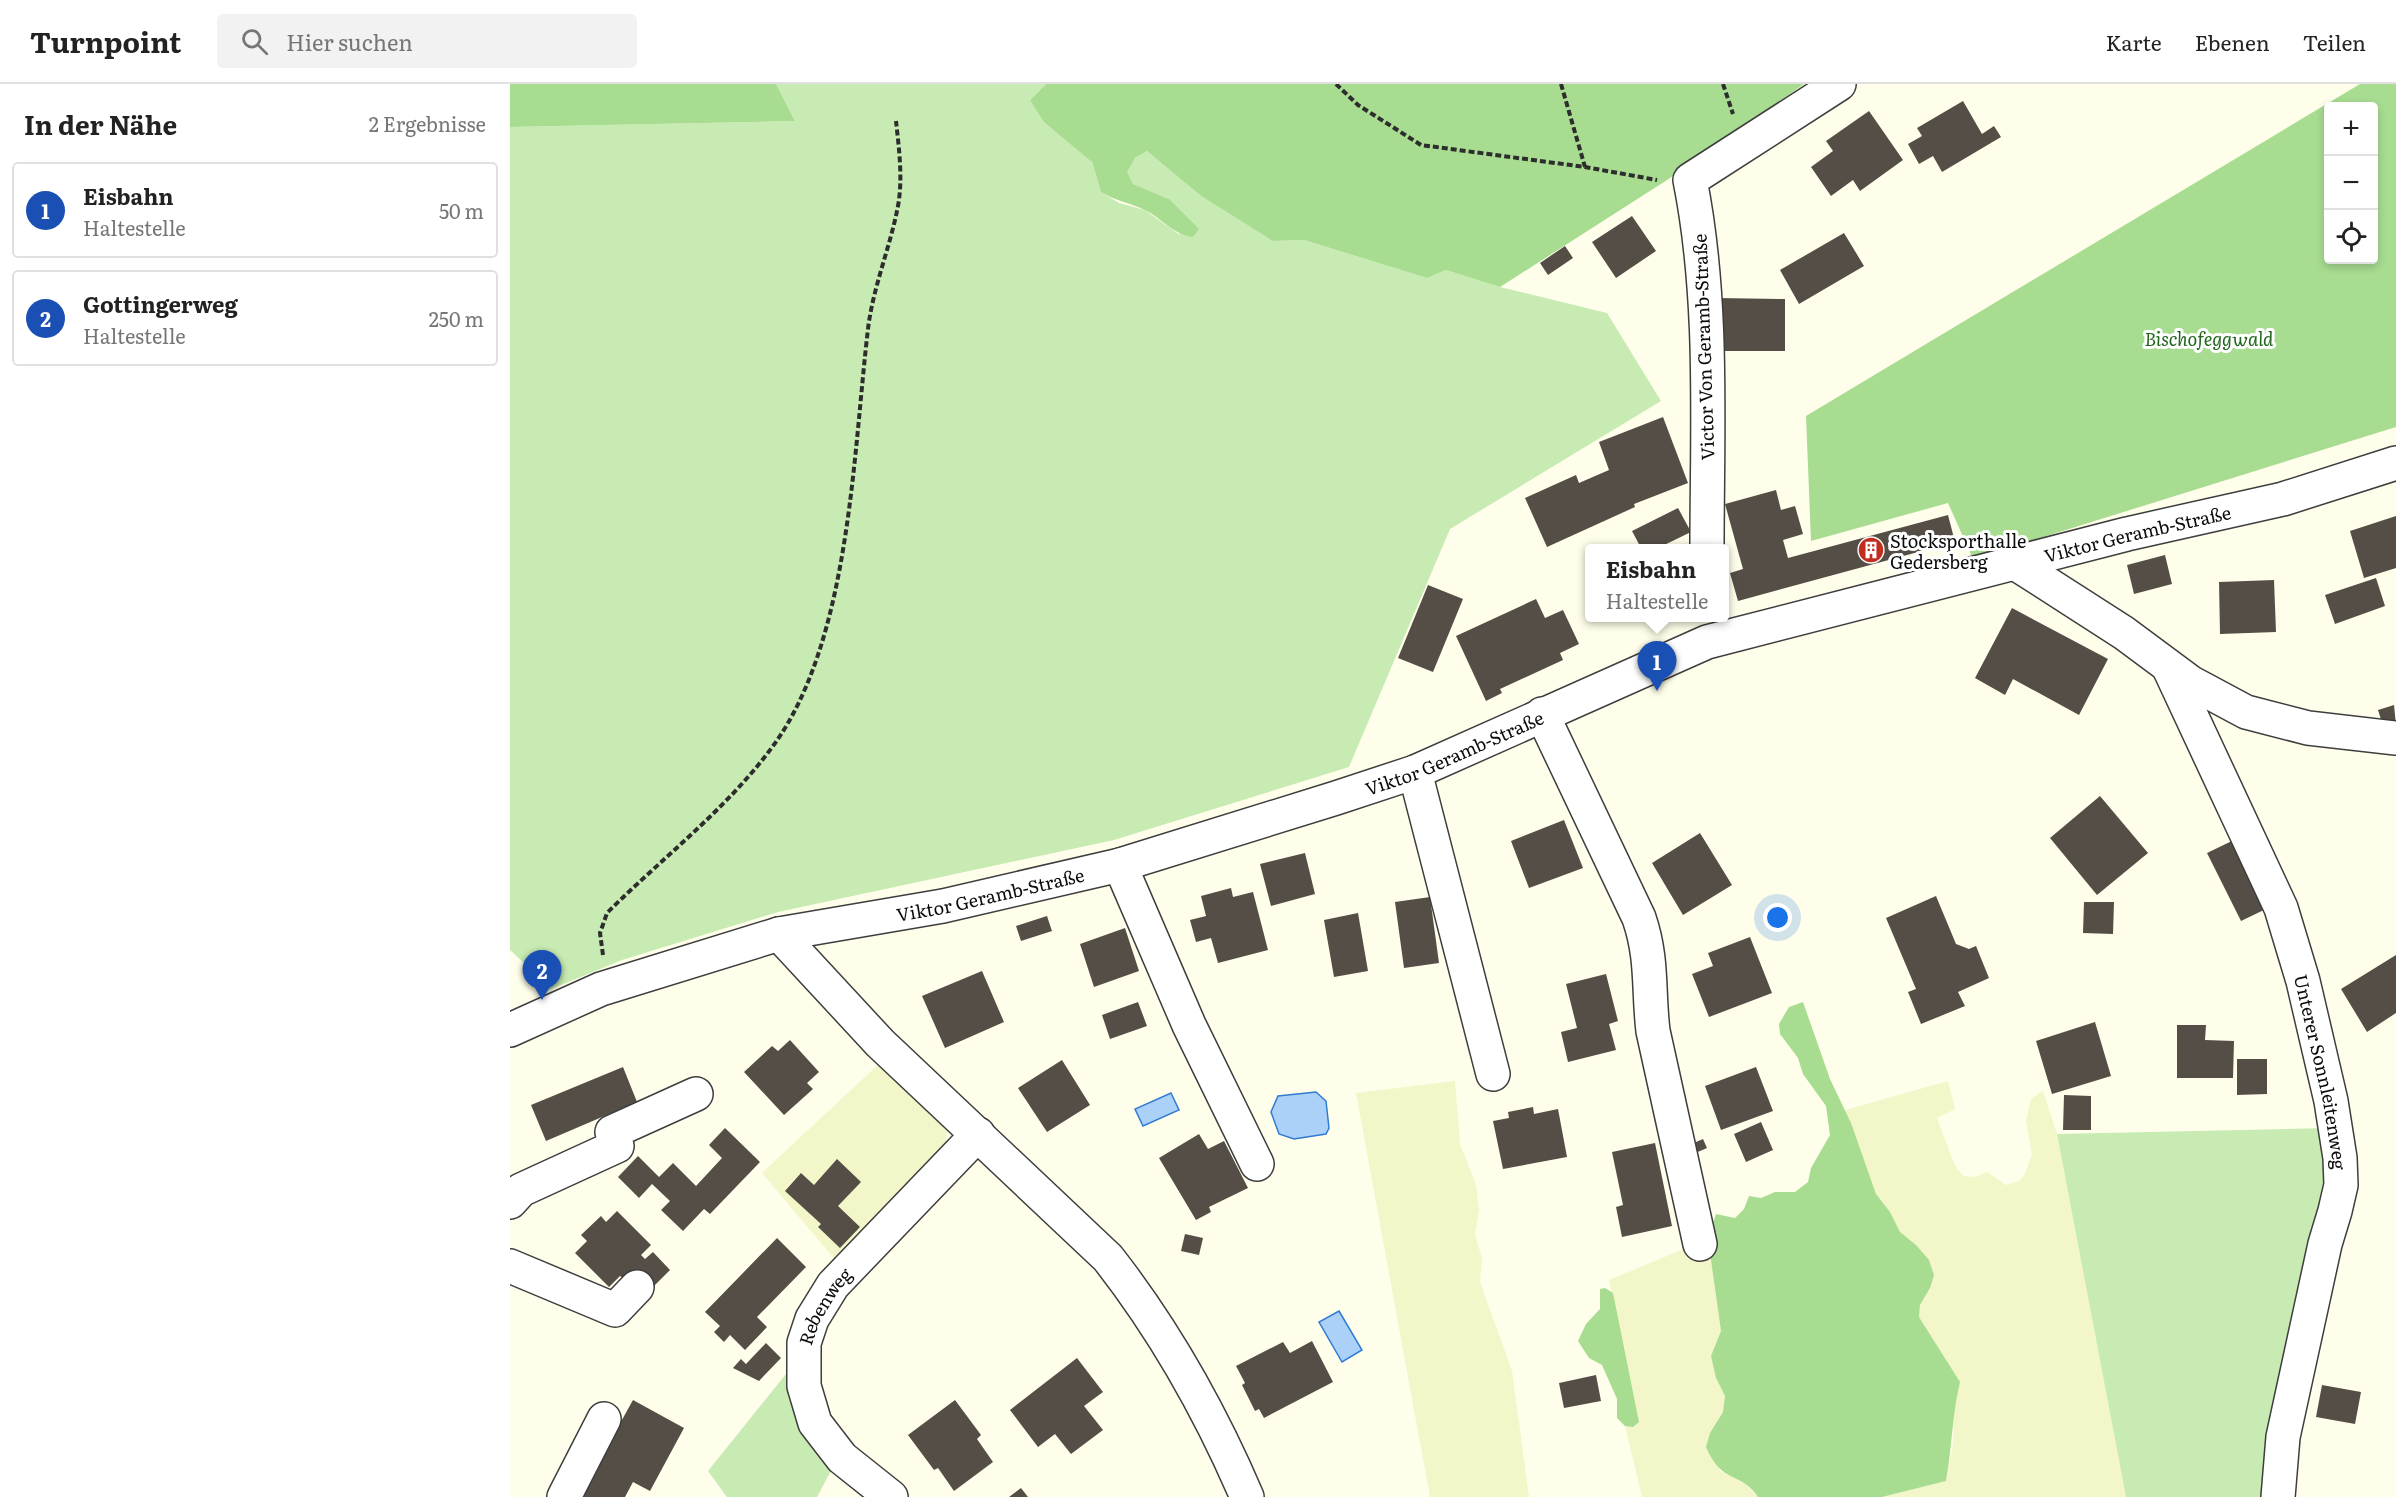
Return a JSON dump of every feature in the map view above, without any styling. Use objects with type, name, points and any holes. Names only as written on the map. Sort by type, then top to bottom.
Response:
[{"type":"street","points":[[1689,180],[1839,84]]},
{"type":"street","name":"Victor Von Geramb-Straße","points":[[1689,180],[1698,222],[1707,369],[1707,544]]},
{"type":"street","name":"Viktor Geramb-Straße","points":[[510,1030],[601,989],[779,934],[943,906],[1120,865],[1221,836],[1415,772],[1542,714],[1707,630],[2015,563],[2283,499],[2396,463]]},
{"type":"street","name":"Unterer Sonnleitenweg","points":[[2015,563],[2124,633],[2169,668],[2246,712],[2308,728],[2396,738]]},
{"type":"street","name":"Unterer Sonnleitenweg","points":[[2169,668],[2281,908],[2294,944],[2334,1116],[2340,1158],[2341,1185],[2325,1244],[2283,1437],[2278,1497]]},
{"type":"street","points":[[1542,714],[1639,918],[1648,945],[1649,999],[1653,1031],[1700,1244]]},
{"type":"street","points":[[1415,772],[1493,1074]]},
{"type":"street","points":[[1120,865],[1189,1025],[1257,1164]]},
{"type":"street","points":[[779,934],[880,1043],[1091,1241],[1126,1282],[1219,1432],[1247,1497]]},
{"type":"street","points":[[510,1202],[521,1190],[618,1146],[612,1132],[696,1094]]},
{"type":"street","name":"Rebenweg","points":[[891,1497],[842,1458],[815,1423],[804,1386],[804,1343],[812,1319],[833,1285],[978,1134]]},
{"type":"street","points":[[510,1266],[615,1310],[637,1287]]},
{"type":"street","points":[[564,1497],[604,1419]]},
{"type":"path","points":[[1336,84],[1358,105],[1421,145],[1585,167],[1663,181],[1689,180]]},
{"type":"path","points":[[1561,84],[1585,167]]},
{"type":"path","points":[[601,989],[605,967],[600,933],[607,913],[739,786],[774,745],[810,674],[825,630],[841,561],[856,450],[871,306],[898,204],[901,168],[896,121]]},
{"type":"green space","points":[[510,84],[776,84],[795,121],[510,127]]},
{"type":"green space","points":[[776,84],[1046,84],[1030,100],[1092,162],[1101,192],[1119,203],[1145,210],[1180,235],[1169,199],[1133,184],[1126,172],[1135,158],[1147,151],[1201,196],[1273,241],[1304,240],[1427,278],[1446,270],[1500,287],[1607,313],[1661,401],[1450,529],[1349,767],[1114,840],[778,912],[622,960],[539,994],[524,963],[510,950],[510,127],[795,121]]},
{"type":"green space","points":[[1046,84],[1804,84],[1692,164],[1500,287],[1446,270],[1427,278],[1304,240],[1273,241],[1201,196],[1147,151],[1135,158],[1127,172],[1133,184],[1169,199],[1199,229],[1193,237],[1179,233],[1145,210],[1101,192],[1092,162],[1044,122],[1030,100]]},
{"type":"green space","name":"Bischofeggwald","points":[[2360,84],[2396,84],[2396,427],[1973,559],[1948,503],[1811,541],[1806,416],[2324,106],[2324,264],[2378,264],[2378,102],[2330,102]]},
{"type":"green space","points":[[1803,1002],[1830,1079],[1851,1123],[1876,1194],[1890,1212],[1900,1232],[1929,1260],[1934,1275],[1930,1288],[1920,1305],[1919,1317],[1960,1382],[1946,1481],[1882,1497],[1758,1497],[1752,1489],[1718,1467],[1706,1447],[1710,1433],[1723,1412],[1725,1396],[1716,1378],[1711,1356],[1721,1331],[1708,1239],[1716,1214],[1735,1218],[1744,1209],[1749,1196],[1761,1198],[1775,1192],[1795,1192],[1808,1182],[1811,1168],[1830,1135],[1826,1106],[1803,1074],[1798,1058],[1780,1034],[1779,1024],[1789,1007]]},
{"type":"green space","points":[[882,1061],[947,1127],[946,1142],[940,1155],[837,1262],[762,1173]]},
{"type":"green space","points":[[1455,1081],[1460,1144],[1476,1185],[1479,1210],[1475,1235],[1482,1258],[1480,1282],[1512,1371],[1529,1497],[1430,1497],[1356,1093]]},
{"type":"green space","points":[[1948,1081],[1955,1109],[1937,1118],[1955,1166],[1963,1176],[1975,1177],[1987,1172],[2006,1185],[2019,1181],[2025,1174],[2032,1155],[2026,1121],[2031,1099],[2043,1091],[2057,1134],[2126,1497],[1882,1497],[1946,1481],[1953,1444],[1954,1404],[1960,1382],[1919,1317],[1920,1305],[1930,1288],[1916,1245],[1900,1232],[1890,1212],[1876,1194],[1845,1110]]},
{"type":"green space","points":[[2329,1128],[2333,1159],[2271,1497],[2126,1497],[2057,1134]]},
{"type":"green space","points":[[1708,1239],[1721,1331],[1711,1356],[1716,1378],[1725,1396],[1723,1412],[1710,1433],[1720,1471],[1746,1484],[1758,1497],[1642,1497],[1625,1426],[1632,1427],[1639,1422],[1609,1280]]},
{"type":"green space","points":[[1605,1288],[1613,1293],[1639,1422],[1633,1427],[1625,1426],[1617,1418],[1617,1399],[1602,1365],[1589,1358],[1578,1341],[1586,1324],[1600,1309],[1600,1289]]},
{"type":"green space","points":[[790,1369],[833,1467],[817,1497],[727,1497],[708,1471]]},
{"type":"water","points":[[1316,1092],[1326,1101],[1329,1128],[1326,1134],[1294,1139],[1279,1134],[1271,1112],[1278,1096]]},
{"type":"water","points":[[1171,1093],[1179,1110],[1143,1126],[1135,1109]]},
{"type":"water","points":[[1339,1311],[1362,1350],[1342,1362],[1319,1322]]},
{"type":"building","points":[[1963,101],[1982,134],[1994,126],[2001,137],[1942,172],[1933,156],[1919,164],[1908,144],[1922,136],[1917,128]]},
{"type":"building","points":[[1869,111],[1903,160],[1860,191],[1853,180],[1831,196],[1811,167],[1833,151],[1826,141]]},
{"type":"building","points":[[1632,216],[1656,251],[1616,278],[1592,242]]},
{"type":"building","points":[[1844,233],[1864,266],[1799,304],[1780,270]]},
{"type":"building","points":[[1565,246],[1573,258],[1548,275],[1540,263]]},
{"type":"building","points":[[1718,298],[1785,299],[1785,351],[1717,351]]},
{"type":"building","points":[[1663,417],[1688,483],[1634,504],[1635,507],[1547,547],[1525,498],[1576,475],[1579,483],[1609,470],[1599,442]]},
{"type":"building","name":"Stocksporthalle Gedersberg","points":[[1776,490],[1781,510],[1795,506],[1803,534],[1783,540],[1788,558],[1948,515],[1955,542],[1738,601],[1730,573],[1743,569],[1725,504]]},
{"type":"building","points":[[1678,508],[1691,532],[1666,544],[1639,544],[1632,531]]},
{"type":"building","points":[[2396,516],[2396,568],[2364,578],[2350,531]]},
{"type":"building","points":[[2165,555],[2172,584],[2134,594],[2127,565]]},
{"type":"building","points":[[2376,578],[2385,606],[2335,624],[2325,595]]},
{"type":"building","points":[[2274,580],[2276,632],[2220,634],[2219,582]]},
{"type":"building","points":[[1428,585],[1463,599],[1433,672],[1398,658]]},
{"type":"building","points":[[1536,599],[1545,618],[1563,610],[1579,644],[1560,653],[1563,660],[1500,689],[1502,693],[1486,701],[1456,636]]},
{"type":"building","points":[[2012,608],[2108,659],[2079,715],[2013,679],[2005,695],[1975,678]]},
{"type":"building","points":[[2394,705],[2396,725],[2384,729],[2378,710]]},
{"type":"building","points":[[2100,796],[2148,853],[2097,895],[2050,838]]},
{"type":"building","points":[[1564,820],[1583,868],[1529,888],[1511,841]]},
{"type":"building","points":[[1700,833],[1732,885],[1683,915],[1652,863]]},
{"type":"building","points":[[2236,839],[2270,907],[2241,921],[2207,853]]},
{"type":"building","points":[[1305,853],[1315,894],[1271,906],[1260,864]]},
{"type":"building","points":[[1231,888],[1233,897],[1253,892],[1268,950],[1218,963],[1211,938],[1196,942],[1190,920],[1206,916],[1201,896]]},
{"type":"building","points":[[1936,896],[1956,944],[1969,949],[1976,946],[1989,978],[1958,992],[1965,1006],[1921,1024],[1908,992],[1916,989],[1886,918]]},
{"type":"building","points":[[1430,897],[1439,963],[1404,968],[1395,902]]},
{"type":"building","points":[[2084,902],[2114,902],[2113,934],[2083,933]]},
{"type":"building","points":[[1358,913],[1368,971],[1334,977],[1324,920]]},
{"type":"building","points":[[1047,916],[1052,931],[1021,941],[1016,926]]},
{"type":"building","points":[[1125,928],[1139,971],[1094,987],[1080,944]]},
{"type":"building","points":[[1750,937],[1772,993],[1709,1017],[1692,974],[1713,966],[1708,953]]},
{"type":"building","points":[[2396,955],[2396,1013],[2367,1032],[2341,989]]},
{"type":"building","points":[[982,971],[1004,1022],[945,1048],[922,996]]},
{"type":"building","points":[[1606,974],[1618,1021],[1609,1024],[1616,1050],[1568,1062],[1561,1032],[1577,1028],[1566,984]]},
{"type":"building","points":[[1138,1002],[1147,1026],[1110,1039],[1102,1015]]},
{"type":"building","points":[[2095,1022],[2111,1076],[2052,1094],[2036,1041]]},
{"type":"building","points":[[2177,1025],[2206,1025],[2205,1040],[2234,1041],[2233,1078],[2177,1078]]},
{"type":"building","points":[[790,1040],[819,1072],[807,1083],[813,1089],[784,1115],[744,1072],[772,1046],[778,1051]]},
{"type":"building","points":[[2237,1059],[2267,1059],[2267,1094],[2237,1095]]},
{"type":"building","points":[[1062,1060],[1090,1105],[1047,1132],[1018,1088]]},
{"type":"building","points":[[623,1067],[637,1102],[546,1141],[531,1105]]},
{"type":"building","points":[[1756,1067],[1773,1111],[1721,1130],[1705,1086]]},
{"type":"building","points":[[2064,1095],[2091,1096],[2091,1130],[2063,1130]]},
{"type":"building","points":[[1533,1107],[1534,1114],[1558,1109],[1567,1157],[1503,1169],[1493,1121],[1509,1118],[1508,1112]]},
{"type":"building","points":[[1761,1122],[1773,1150],[1746,1162],[1734,1134]]},
{"type":"building","points":[[725,1128],[760,1162],[710,1214],[704,1209],[683,1231],[661,1210],[670,1201],[652,1184],[639,1198],[618,1177],[638,1156],[659,1177],[673,1163],[696,1186],[722,1158],[709,1145]]},
{"type":"building","points":[[1199,1134],[1208,1149],[1224,1141],[1248,1188],[1209,1207],[1211,1212],[1196,1220],[1159,1158]]},
{"type":"building","points":[[1703,1139],[1707,1148],[1693,1154],[1689,1145]]},
{"type":"building","points":[[1655,1143],[1672,1226],[1622,1237],[1616,1207],[1623,1205],[1612,1152]]},
{"type":"building","points":[[837,1159],[861,1182],[838,1206],[860,1227],[840,1248],[818,1227],[821,1224],[785,1191],[801,1173],[814,1185]]},
{"type":"building","points":[[617,1211],[651,1245],[641,1255],[645,1259],[653,1252],[670,1270],[645,1295],[620,1276],[609,1287],[575,1253],[587,1241],[581,1235],[601,1216],[606,1222]]},
{"type":"building","points":[[1185,1234],[1203,1238],[1199,1255],[1181,1251]]},
{"type":"building","points":[[777,1238],[806,1267],[757,1317],[767,1327],[745,1350],[730,1335],[724,1342],[714,1332],[720,1326],[705,1312]]},
{"type":"building","points":[[1312,1341],[1333,1382],[1264,1418],[1259,1409],[1255,1411],[1242,1385],[1245,1383],[1236,1366],[1283,1342],[1290,1353]]},
{"type":"building","points":[[766,1343],[781,1358],[759,1381],[733,1368],[741,1359],[746,1364]]},
{"type":"building","points":[[1077,1358],[1103,1392],[1084,1406],[1103,1430],[1071,1454],[1055,1434],[1038,1447],[1010,1410]]},
{"type":"building","points":[[1596,1375],[1601,1401],[1564,1408],[1559,1383]]},
{"type":"building","points":[[2322,1385],[2361,1392],[2355,1424],[2316,1417]]},
{"type":"building","points":[[633,1400],[684,1428],[650,1491],[633,1482],[625,1497],[579,1497]]},
{"type":"building","points":[[955,1400],[981,1435],[977,1439],[993,1462],[954,1491],[938,1468],[934,1470],[908,1435]]},
{"type":"building","points":[[1021,1488],[1028,1497],[1009,1497]]},
{"type":"place","name":"Stocksporthalle Gedersberg","points":[[1871,550]]},
{"type":"place","name":"Eisbahn","points":[[1657,691]]},
{"type":"place","name":"Gottingerweg","points":[[542,1000]]}]
